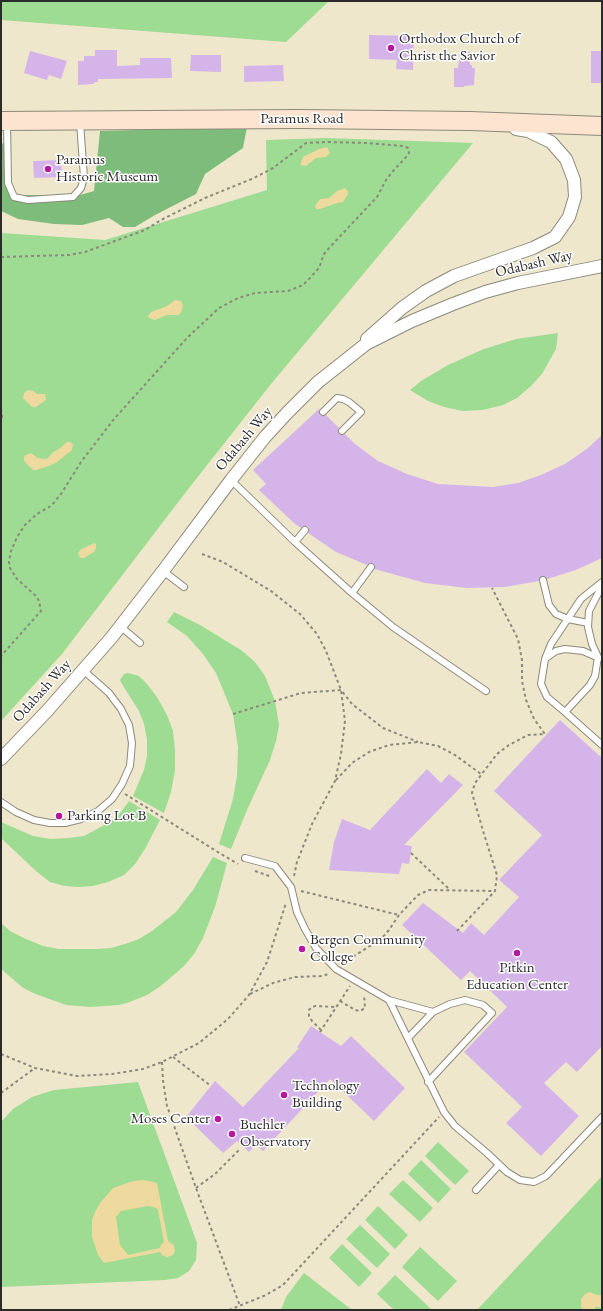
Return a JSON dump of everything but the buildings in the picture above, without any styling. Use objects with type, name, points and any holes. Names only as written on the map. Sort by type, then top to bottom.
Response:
[{"type":"main road","name":"Paramus Road","points":[[4,121],[263,118],[470,121],[602,126]]},
{"type":"street","points":[[318,382],[402,308],[426,291],[454,276],[533,248],[554,237],[569,217],[575,197],[574,180],[566,159],[551,142],[528,131],[470,121]]},
{"type":"street","name":"Odabash Way","points":[[1,759],[47,711],[120,626],[231,480],[287,413],[318,382],[366,344],[418,318],[485,292],[518,283],[602,266]]},
{"type":"street","points":[[581,270],[602,274]]},
{"type":"lane","points":[[4,121],[8,183],[14,197],[28,200],[72,197],[81,188],[84,178],[80,120]]},
{"type":"lane","points":[[324,412],[337,398],[343,398],[361,412],[342,431]]},
{"type":"lane","points":[[231,480],[352,593],[393,627],[486,692]]},
{"type":"lane","points":[[296,542],[305,530]]},
{"type":"lane","points":[[352,593],[371,567]]},
{"type":"lane","points":[[163,571],[184,587]]},
{"type":"lane","points":[[543,580],[549,605],[556,614],[568,619],[588,622]]},
{"type":"lane","points":[[602,582],[581,599],[551,644],[545,659],[541,684],[547,697],[602,745]]},
{"type":"lane","points":[[565,712],[590,686],[595,676],[600,659],[592,644],[588,622],[589,611],[602,586]]},
{"type":"lane","points":[[120,626],[140,643]]},
{"type":"lane","points":[[545,659],[556,651],[565,649],[583,651],[600,659]]},
{"type":"lane","points":[[1,802],[16,812],[34,820],[50,824],[65,823],[81,819],[98,811],[112,799],[122,784],[130,766],[132,743],[129,725],[121,709],[109,693],[83,670]]},
{"type":"lane","points":[[245,858],[275,866],[291,887],[297,912],[316,948],[336,969],[389,1000],[433,1012]]},
{"type":"lane","points":[[389,1000],[444,1112],[455,1126],[506,1172],[520,1180],[534,1182],[546,1176],[602,1117]]},
{"type":"lane","points":[[408,1038],[420,1023],[433,1012],[450,1004],[465,1000],[483,1004],[492,1013],[428,1082]]},
{"type":"lane","points":[[476,1190],[499,1165]]},
{"type":"path","points":[[1,257],[69,255],[85,252],[145,230],[161,220],[205,198],[254,178],[273,168],[306,143],[367,143],[404,146],[408,148],[409,153],[386,180],[377,197],[329,248],[324,254],[319,268],[303,285],[288,291],[255,293],[238,298],[219,308],[187,338],[114,419],[81,462],[61,494],[51,506],[37,514],[25,525],[11,551],[9,562],[10,568],[17,579],[36,596],[39,601],[41,611],[1,656]]},
{"type":"path","points":[[1,409],[1,420]]},
{"type":"path","points":[[457,931],[495,891],[498,875],[472,793],[475,783],[497,754],[528,735],[545,734],[534,719],[526,700],[522,681],[522,660],[518,639],[492,588]]},
{"type":"path","points":[[233,714],[302,693],[341,690],[352,704],[383,728],[418,742],[438,746],[455,755],[481,774]]},
{"type":"path","points":[[335,781],[352,763],[369,752],[389,745],[418,742]]},
{"type":"path","points":[[118,790],[220,854],[243,866]]},
{"type":"path","points":[[410,853],[450,890]]},
{"type":"path","points":[[250,869],[272,877],[303,892],[399,915]]},
{"type":"path","points":[[249,995],[273,983],[295,977],[323,976],[336,969],[353,956],[381,939],[399,915],[418,895],[429,890],[495,891]]},
{"type":"path","points":[[336,1007],[315,1006],[309,1010],[309,1016],[320,1031],[336,1007],[340,1001],[350,985],[355,988]]},
{"type":"path","points":[[340,1001],[355,1010],[362,1010],[365,1008],[364,994],[359,991]]},
{"type":"path","points":[[173,1056],[211,1086]]},
{"type":"path","points":[[162,1062],[167,1106],[240,1306]]},
{"type":"path","points":[[1,1093],[35,1068]]},
{"type":"path","points":[[229,1310],[266,1296],[283,1285],[444,1112]]},
{"type":"path","points":[[196,1188],[215,1174],[239,1150]]},
{"type":"green space","points":[[1,1],[329,1],[286,42],[1,20]]},
{"type":"green space","points":[[247,127],[243,148],[205,174],[196,194],[135,227],[123,227],[109,218],[82,225],[54,224],[18,219],[1,211],[1,143],[6,144],[14,195],[80,195],[94,191],[100,131]]},
{"type":"green space","points":[[326,138],[473,143],[271,384],[62,654],[1,721],[1,233],[105,240],[267,190],[266,140]]},
{"type":"green space","points":[[558,333],[556,349],[542,374],[517,398],[503,405],[483,410],[463,411],[444,407],[428,401],[410,390],[421,381],[448,365],[484,349],[516,339]]},
{"type":"green space","points":[[174,612],[200,625],[241,650],[255,662],[265,676],[275,701],[279,725],[276,741],[270,760],[231,849],[219,844],[233,799],[237,776],[238,747],[233,714],[216,673],[203,654],[187,636],[167,622]]},
{"type":"green space","points":[[128,673],[139,676],[147,684],[157,697],[167,715],[173,731],[175,770],[171,792],[164,813],[133,796],[144,770],[147,756],[147,739],[144,724],[139,711],[120,680],[124,674]]},
{"type":"green space","points":[[129,801],[160,820],[145,849],[135,864],[124,875],[108,882],[93,886],[78,887],[65,886],[50,882],[37,872],[1,838],[1,822],[33,836],[51,839],[84,836],[110,822],[121,812]]},
{"type":"green space","points":[[213,857],[227,863],[215,907],[203,938],[194,954],[184,966],[162,985],[147,995],[118,1005],[90,1007],[66,1005],[33,993],[22,987],[1,969],[1,923],[10,931],[26,939],[43,946],[59,949],[111,948],[125,944],[139,939],[152,931],[176,912],[193,890]]},
{"type":"green space","points":[[138,1082],[197,1243],[196,1260],[189,1271],[178,1278],[165,1280],[1,1287],[1,1122],[13,1109],[32,1097],[54,1090]]},
{"type":"green space","points":[[438,1142],[469,1171],[455,1185],[425,1156]]},
{"type":"green space","points":[[421,1160],[451,1189],[438,1203],[408,1174]]},
{"type":"green space","points":[[602,1176],[602,1310],[477,1310]]},
{"type":"green space","points":[[403,1180],[433,1208],[420,1222],[389,1194]]},
{"type":"green space","points":[[378,1206],[408,1235],[395,1249],[365,1220]]},
{"type":"green space","points":[[360,1225],[390,1254],[377,1268],[346,1239]]},
{"type":"green space","points":[[342,1244],[372,1273],[359,1287],[329,1258]]},
{"type":"green space","points":[[420,1247],[457,1281],[438,1301],[402,1267]]},
{"type":"green space","points":[[304,1273],[352,1310],[281,1310],[286,1297]]},
{"type":"green space","points":[[395,1275],[431,1309],[394,1310],[377,1294]]},
{"type":"sand","points":[[327,147],[330,153],[326,157],[316,158],[306,166],[300,165],[303,157],[319,149]]},
{"type":"sand","points":[[345,188],[348,191],[348,194],[343,202],[316,209],[315,206],[320,199],[329,198],[337,191]]},
{"type":"sand","points":[[175,300],[181,301],[183,306],[179,315],[167,315],[155,320],[149,318],[148,316],[151,312],[167,306]]},
{"type":"sand","points":[[28,390],[37,394],[45,394],[46,400],[36,407],[32,407],[23,398],[24,393]]},
{"type":"sand","points":[[67,442],[73,444],[72,450],[57,462],[49,466],[33,470],[24,461],[24,457],[31,453],[38,458],[48,458],[53,452]]},
{"type":"sand","points":[[94,543],[96,544],[96,548],[94,552],[84,558],[80,558],[78,553],[80,550]]},
{"type":"sand","points":[[144,1180],[157,1183],[168,1241],[174,1245],[175,1251],[173,1255],[167,1257],[162,1255],[160,1252],[104,1263],[98,1255],[92,1237],[92,1220],[100,1203],[113,1188],[133,1181]],"holes":[[[148,1206],[158,1210],[164,1242],[160,1248],[128,1255],[120,1245],[116,1217],[121,1211]]]},
{"type":"sand","points":[[590,1292],[597,1295],[602,1295],[602,1308],[595,1307],[595,1310],[583,1310],[581,1306],[581,1299],[585,1294]]},
{"type":"place","name":"Orthodox Church of Christ the Savior","points":[[391,48]]},
{"type":"place","name":"Paramus Historic Museum","points":[[48,169]]},
{"type":"place","name":"Parking Lot B","points":[[59,816]]},
{"type":"place","name":"Bergen Community College","points":[[302,949]]},
{"type":"place","name":"Pitkin Education Center","points":[[517,953]]},
{"type":"place","name":"Technology Building","points":[[284,1095]]},
{"type":"place","name":"Moses Center","points":[[218,1119]]},
{"type":"place","name":"Buehler Observatory","points":[[232,1134]]}]
